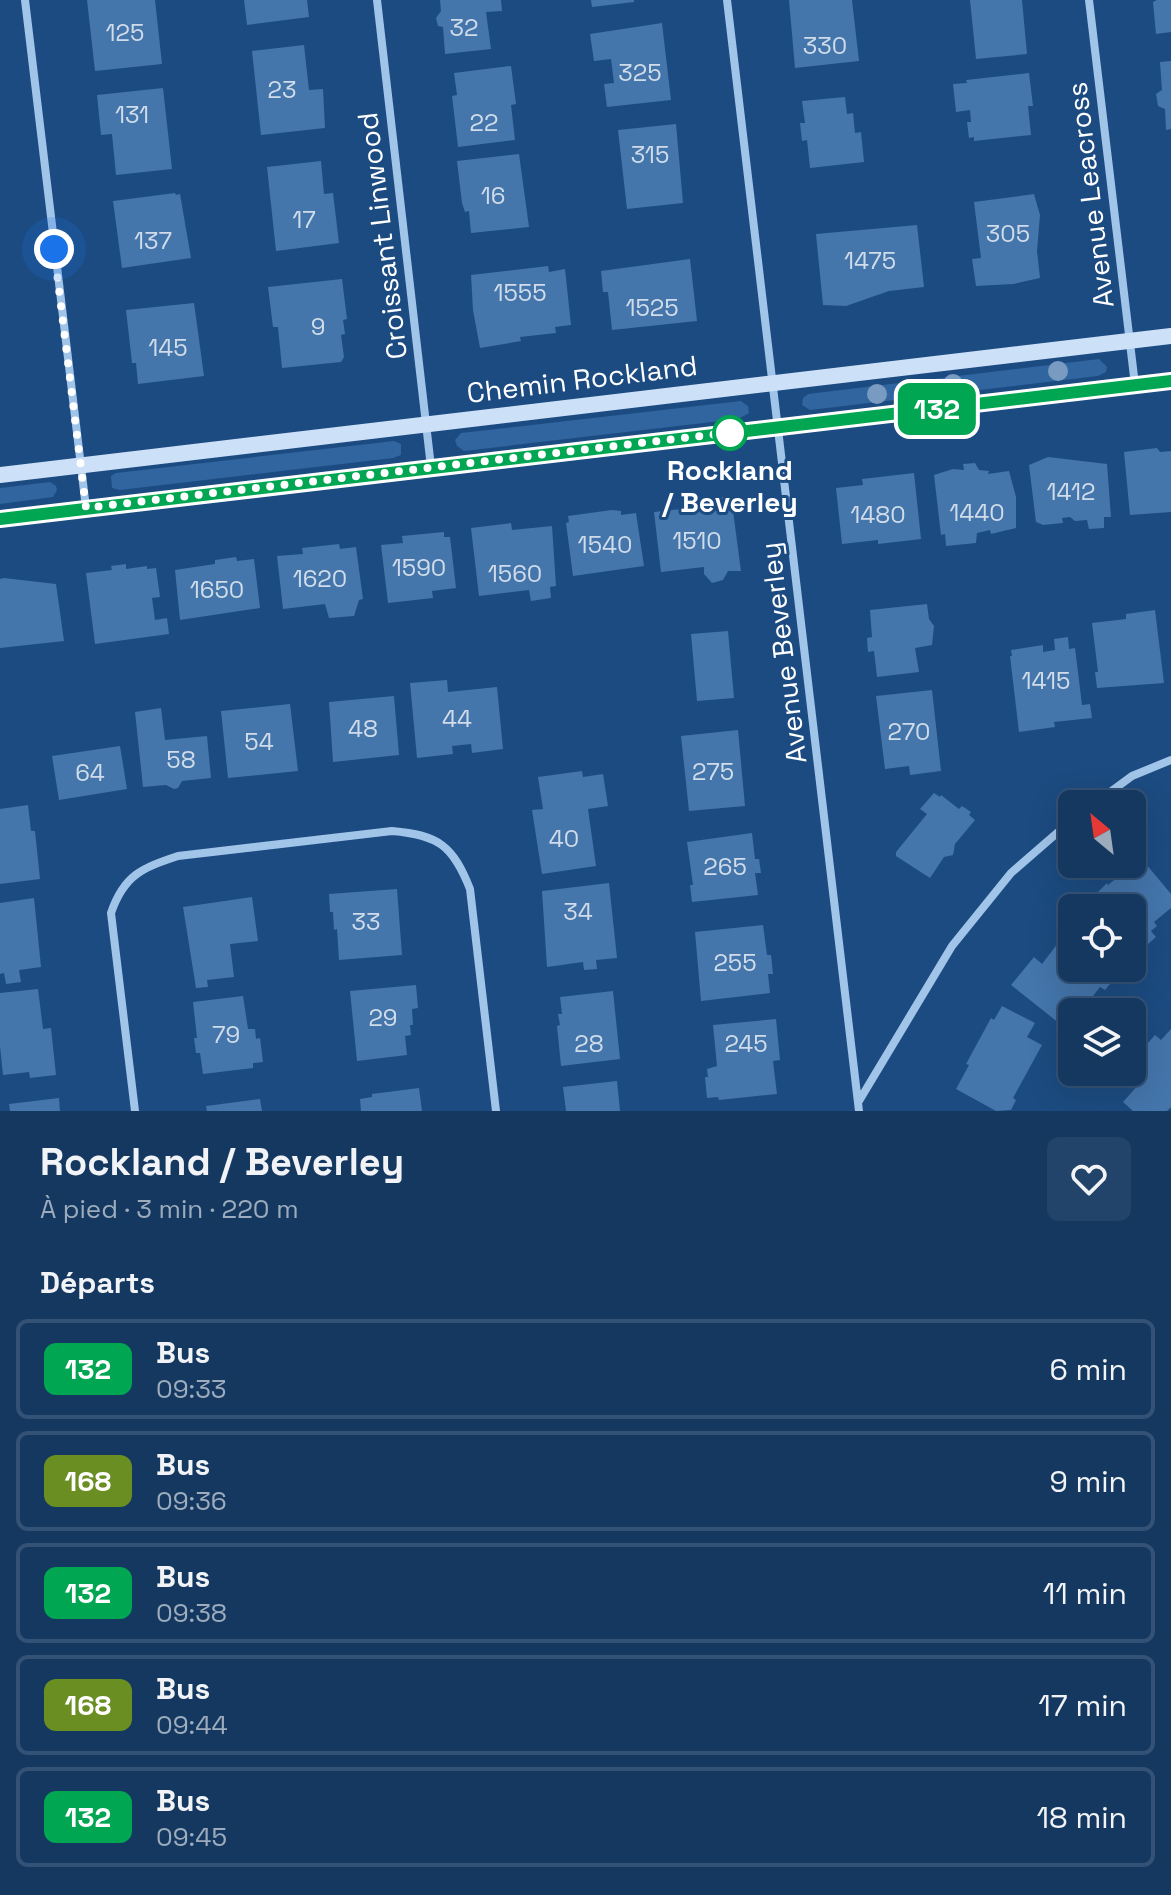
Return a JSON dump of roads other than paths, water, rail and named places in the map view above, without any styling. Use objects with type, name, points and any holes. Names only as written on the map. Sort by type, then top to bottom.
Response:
[{"type":"street","points":[[25,0],[86,508]]},
{"type":"street","name":"Croissant Linwood","points":[[377,0],[431,467]]},
{"type":"street","name":"Avenue Beverley","points":[[727,0],[858,1107]]},
{"type":"street","name":"Avenue Leacross","points":[[1089,0],[1135,385]]},
{"type":"street","name":"Chemin Rockland","points":[[0,475],[1171,336]]},
{"type":"street","points":[[0,519],[1171,381]]},
{"type":"street","points":[[1113,790],[1132,776],[1171,760]]},
{"type":"street","points":[[135,1111],[111,913],[117,895],[130,878],[150,865],[178,856],[392,831],[420,833],[442,843],[460,862],[470,889],[496,1111]]},
{"type":"street","points":[[858,1107],[952,946],[1011,873],[1058,832]]},
{"type":"place","name":"Rockland / Beverley","points":[[730,433]]}]
